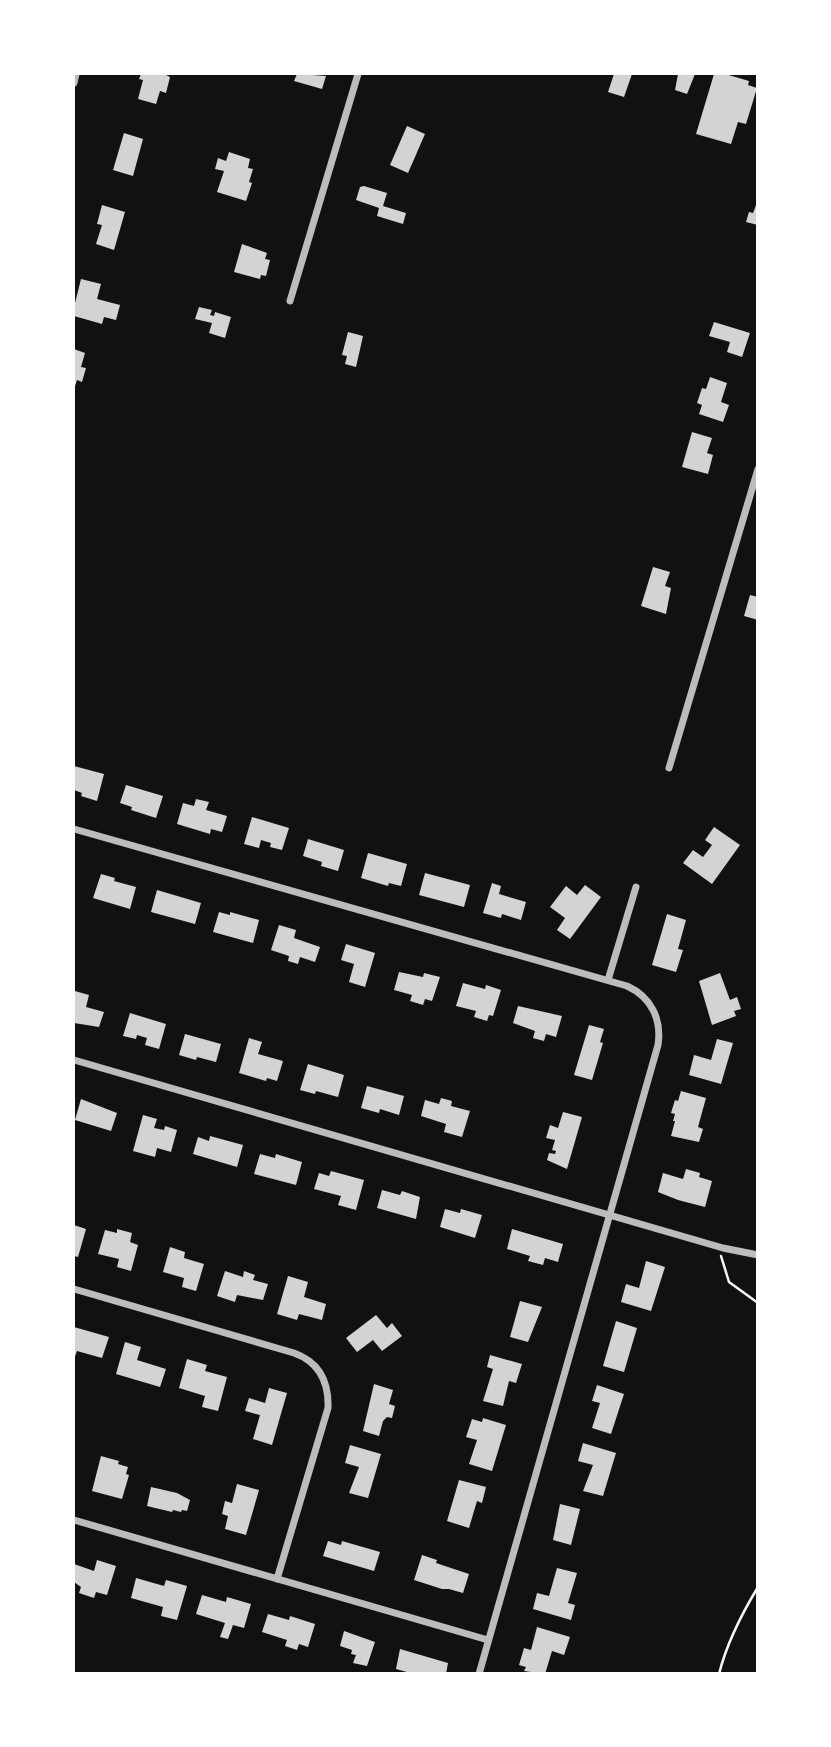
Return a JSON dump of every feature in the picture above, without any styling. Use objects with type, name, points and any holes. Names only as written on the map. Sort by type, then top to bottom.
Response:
[{"type":"street","points":[[74,83],[76,74]]},
{"type":"street","points":[[290,301],[358,74]]},
{"type":"street","points":[[669,768],[758,470]]},
{"type":"street","points":[[74,829],[608,980],[635,989],[655,1013],[658,1045],[479,1674]]},
{"type":"street","points":[[608,980],[636,887]]},
{"type":"street","points":[[74,1059],[723,1248],[758,1255]]},
{"type":"street","points":[[74,1289],[301,1355],[319,1370],[327,1391],[328,1408],[277,1579]]},
{"type":"street","points":[[74,1520],[488,1640]]},
{"type":"path","points":[[723,1248],[721,1260],[729,1282],[758,1303]]},
{"type":"path","points":[[719,1674],[739,1617],[758,1587]]},
{"type":"building","points":[[141,74],[164,74],[170,77],[166,93],[160,91],[156,104],[138,99],[143,80],[139,79]]},
{"type":"building","points":[[297,74],[326,76],[322,89],[294,81]]},
{"type":"building","points":[[614,74],[632,74],[624,97],[608,92]]},
{"type":"building","points":[[678,74],[695,74],[687,94],[675,90]]},
{"type":"building","points":[[714,74],[725,74],[749,81],[748,85],[757,88],[746,124],[738,122],[731,144],[696,134]]},
{"type":"building","points":[[407,126],[425,134],[408,173],[390,165]]},
{"type":"building","points":[[124,133],[143,139],[133,176],[113,170]]},
{"type":"building","points":[[229,152],[250,159],[248,168],[253,169],[249,182],[252,183],[246,201],[217,192],[224,171],[215,169],[218,158],[226,161]]},
{"type":"building","points":[[360,187],[387,193],[383,206],[406,213],[403,224],[377,216],[379,208],[356,200]]},
{"type":"building","points":[[758,200],[758,225],[746,222],[749,212],[753,213]]},
{"type":"building","points":[[102,205],[125,212],[114,250],[96,244],[102,225],[97,224]]},
{"type":"building","points":[[242,244],[267,253],[265,259],[270,260],[266,276],[261,275],[260,279],[234,272]]},
{"type":"building","points":[[81,279],[101,284],[97,299],[120,305],[116,320],[104,317],[102,324],[74,316]]},
{"type":"building","points":[[199,307],[212,310],[210,315],[214,316],[215,312],[231,317],[225,338],[209,333],[212,323],[195,319]]},
{"type":"building","points":[[714,322],[750,333],[742,357],[727,352],[730,342],[709,336]]},
{"type":"building","points":[[348,332],[363,336],[356,367],[345,364],[347,356],[342,355]]},
{"type":"building","points":[[74,349],[85,353],[81,367],[86,368],[82,382],[77,380],[74,389]]},
{"type":"building","points":[[710,377],[727,383],[721,402],[729,405],[723,422],[699,414],[702,405],[697,403],[702,388],[706,389]]},
{"type":"building","points":[[692,432],[712,438],[707,453],[713,455],[708,474],[682,467]]},
{"type":"building","points":[[653,567],[670,572],[665,586],[671,588],[666,614],[641,606]]},
{"type":"building","points":[[750,595],[758,597],[758,620],[744,616]]},
{"type":"building","points":[[74,766],[104,774],[97,801],[81,796],[82,793],[74,790]]},
{"type":"building","points":[[126,785],[163,796],[156,818],[131,810],[132,807],[120,803]]},
{"type":"building","points":[[196,799],[209,802],[206,810],[227,816],[222,832],[211,829],[210,834],[177,824],[183,803],[194,806]]},
{"type":"building","points":[[252,817],[289,828],[282,850],[270,847],[271,843],[261,840],[259,848],[244,844]]},
{"type":"building","points":[[714,827],[740,845],[712,884],[683,863],[693,850],[703,857],[712,845],[705,840]]},
{"type":"building","points":[[308,839],[344,850],[338,871],[321,866],[322,862],[303,856]]},
{"type":"building","points":[[368,853],[407,864],[401,886],[389,883],[388,886],[361,878]]},
{"type":"building","points":[[425,873],[470,885],[464,907],[419,895]]},
{"type":"building","points":[[101,874],[136,887],[130,909],[93,898]]},
{"type":"building","points":[[492,883],[501,886],[499,894],[526,902],[521,920],[502,914],[501,918],[483,913]]},
{"type":"building","points":[[585,885],[601,897],[570,939],[557,930],[565,918],[550,907],[566,886],[577,895]]},
{"type":"building","points":[[157,890],[201,903],[195,924],[151,912]]},
{"type":"building","points":[[219,912],[230,915],[230,912],[259,920],[253,943],[213,932]]},
{"type":"building","points":[[667,914],[686,920],[678,949],[683,950],[676,972],[652,965]]},
{"type":"building","points":[[279,925],[296,930],[294,938],[320,947],[315,962],[300,957],[298,964],[288,961],[289,956],[271,950]]},
{"type":"building","points":[[346,944],[375,953],[365,987],[349,982],[354,964],[341,960]]},
{"type":"building","points":[[399,972],[440,977],[432,1001],[425,999],[423,1005],[410,1001],[412,995],[394,990]]},
{"type":"building","points":[[720,973],[730,1000],[737,997],[741,1009],[734,1011],[736,1016],[712,1025],[699,981]]},
{"type":"building","points":[[463,983],[485,989],[486,985],[501,990],[493,1016],[489,1015],[487,1021],[474,1017],[476,1011],[456,1006]]},
{"type":"building","points":[[75,991],[89,995],[86,1007],[104,1012],[99,1027],[74,1023]]},
{"type":"building","points":[[518,1006],[562,1016],[556,1037],[546,1034],[544,1041],[533,1038],[535,1031],[513,1023]]},
{"type":"building","points":[[130,1013],[166,1024],[159,1049],[145,1045],[147,1038],[137,1035],[136,1039],[123,1036]]},
{"type":"building","points":[[589,1025],[604,1029],[600,1042],[603,1043],[592,1080],[574,1075]]},
{"type":"building","points":[[185,1034],[221,1044],[216,1062],[179,1055]]},
{"type":"building","points":[[249,1038],[262,1042],[258,1054],[283,1061],[277,1081],[267,1078],[266,1081],[239,1073]]},
{"type":"building","points":[[717,1039],[733,1043],[721,1084],[689,1075],[694,1055],[711,1060]]},
{"type":"building","points":[[308,1064],[344,1075],[338,1097],[300,1090]]},
{"type":"building","points":[[367,1086],[404,1096],[399,1115],[380,1109],[379,1113],[361,1108]]},
{"type":"building","points":[[681,1091],[706,1098],[698,1127],[703,1129],[699,1142],[671,1136],[675,1114],[671,1113]]},
{"type":"building","points":[[441,1098],[452,1101],[451,1106],[470,1111],[462,1137],[444,1132],[446,1124],[421,1116],[425,1100],[439,1104]]},
{"type":"building","points":[[81,1099],[117,1113],[111,1131],[75,1120]]},
{"type":"building","points":[[563,1112],[582,1117],[567,1169],[547,1160],[549,1153],[555,1154],[556,1151],[552,1150],[555,1140],[546,1138],[550,1125],[558,1128]]},
{"type":"building","points":[[143,1115],[157,1119],[154,1128],[164,1130],[165,1126],[177,1130],[171,1152],[157,1148],[155,1157],[133,1151]]},
{"type":"building","points":[[210,1136],[243,1145],[237,1167],[193,1154],[198,1137],[209,1141]]},
{"type":"building","points":[[260,1154],[275,1158],[276,1154],[302,1162],[296,1185],[254,1174]]},
{"type":"building","points":[[686,1169],[700,1173],[699,1177],[712,1181],[705,1207],[658,1192],[663,1173],[683,1179]]},
{"type":"building","points":[[331,1171],[364,1180],[356,1210],[338,1205],[341,1196],[314,1189],[319,1173],[329,1176]]},
{"type":"building","points":[[382,1190],[400,1195],[402,1191],[420,1197],[416,1219],[377,1208]]},
{"type":"building","points":[[445,1209],[460,1213],[461,1209],[482,1215],[475,1238],[440,1227]]},
{"type":"building","points":[[74,1225],[86,1229],[78,1257],[74,1256]]},
{"type":"building","points":[[117,1229],[132,1233],[130,1242],[138,1245],[131,1271],[117,1267],[119,1259],[98,1254],[105,1230],[117,1233]]},
{"type":"building","points":[[512,1229],[563,1244],[558,1262],[545,1258],[543,1265],[528,1261],[530,1256],[507,1249]]},
{"type":"building","points":[[170,1247],[185,1252],[184,1258],[204,1264],[196,1291],[182,1287],[184,1278],[163,1272]]},
{"type":"building","points":[[646,1261],[665,1267],[651,1311],[621,1302],[626,1284],[639,1288]]},
{"type":"building","points":[[225,1271],[243,1277],[244,1271],[255,1275],[253,1280],[268,1284],[263,1300],[237,1295],[235,1302],[217,1296]]},
{"type":"building","points":[[288,1276],[308,1282],[304,1297],[326,1304],[322,1320],[299,1314],[297,1320],[277,1314]]},
{"type":"building","points":[[520,1301],[542,1307],[528,1342],[510,1337]]},
{"type":"building","points":[[376,1315],[387,1328],[392,1323],[402,1336],[382,1351],[373,1340],[357,1352],[346,1338]]},
{"type":"building","points":[[616,1321],[637,1328],[624,1372],[603,1366]]},
{"type":"building","points":[[74,1327],[109,1337],[102,1358],[77,1351],[74,1359]]},
{"type":"building","points":[[125,1342],[141,1347],[137,1360],[166,1369],[160,1387],[116,1374]]},
{"type":"building","points":[[490,1355],[522,1364],[516,1383],[509,1381],[503,1406],[483,1401],[493,1369],[487,1367]]},
{"type":"building","points":[[187,1359],[207,1365],[205,1371],[227,1377],[218,1411],[202,1407],[205,1396],[179,1388]]},
{"type":"building","points":[[374,1384],[393,1390],[389,1404],[395,1406],[392,1418],[387,1417],[383,1421],[379,1436],[363,1431]]},
{"type":"building","points":[[597,1385],[624,1394],[611,1434],[592,1428],[600,1403],[592,1401]]},
{"type":"building","points":[[269,1388],[287,1393],[272,1445],[253,1439],[260,1415],[245,1411],[249,1398],[265,1403]]},
{"type":"building","points":[[483,1418],[506,1425],[492,1471],[469,1464],[477,1440],[466,1437],[472,1419],[482,1422]]},
{"type":"building","points":[[583,1443],[616,1453],[603,1496],[583,1491],[593,1465],[578,1461]]},
{"type":"building","points":[[350,1445],[381,1454],[368,1498],[349,1493],[359,1467],[345,1463]]},
{"type":"building","points":[[101,1456],[119,1461],[118,1464],[128,1467],[126,1474],[129,1475],[122,1499],[92,1491]]},
{"type":"building","points":[[459,1480],[486,1487],[482,1503],[477,1501],[469,1528],[447,1521]]},
{"type":"building","points":[[237,1484],[259,1490],[246,1535],[225,1529],[228,1516],[222,1514],[225,1501],[232,1503]]},
{"type":"building","points":[[151,1487],[177,1493],[190,1500],[187,1511],[172,1512],[147,1506]]},
{"type":"building","points":[[560,1504],[580,1509],[571,1545],[553,1540]]},
{"type":"building","points":[[328,1541],[341,1545],[342,1541],[380,1552],[374,1571],[323,1556]]},
{"type":"building","points":[[422,1555],[437,1560],[436,1563],[469,1574],[463,1593],[414,1580]]},
{"type":"building","points":[[97,1560],[116,1566],[107,1595],[96,1592],[94,1598],[79,1593],[81,1587],[74,1582],[74,1564],[94,1571]]},
{"type":"building","points":[[557,1568],[577,1573],[568,1603],[575,1605],[571,1620],[533,1609],[537,1593],[549,1596]]},
{"type":"building","points":[[136,1578],[164,1586],[166,1580],[187,1586],[177,1620],[161,1616],[163,1607],[131,1598]]},
{"type":"building","points":[[202,1595],[226,1602],[227,1597],[251,1604],[244,1628],[233,1625],[228,1639],[220,1637],[225,1623],[196,1614]]},
{"type":"building","points":[[268,1614],[289,1620],[290,1616],[315,1624],[308,1647],[299,1644],[297,1650],[285,1646],[287,1640],[262,1632]]},
{"type":"building","points":[[537,1627],[570,1637],[564,1655],[552,1651],[545,1674],[524,1671],[526,1667],[519,1665],[524,1648],[531,1650]]},
{"type":"building","points":[[344,1631],[375,1642],[367,1666],[353,1663],[356,1655],[351,1654],[352,1650],[340,1646]]},
{"type":"building","points":[[400,1649],[448,1663],[446,1674],[414,1674],[396,1669]]}]
